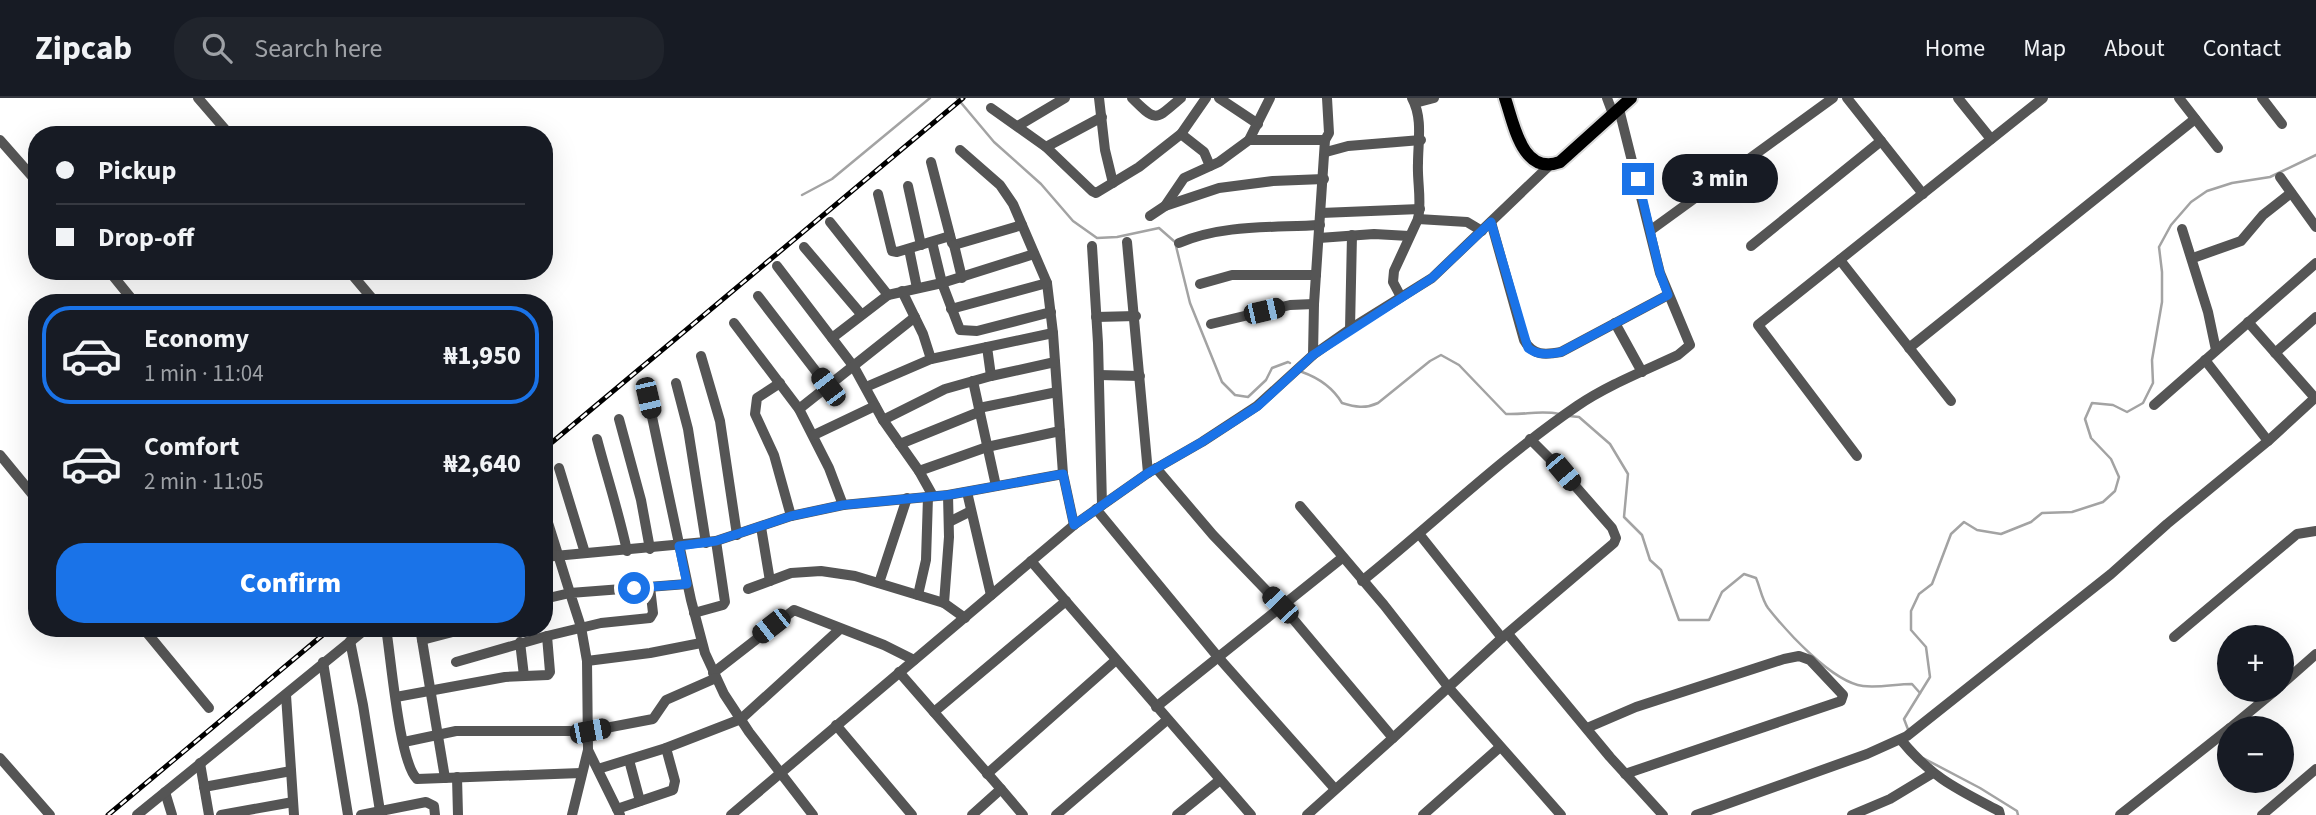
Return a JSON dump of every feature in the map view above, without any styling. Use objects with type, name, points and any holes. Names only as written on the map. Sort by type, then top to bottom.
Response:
[{"type":"main road","points":[[1505,98],[1522,147],[1537,164],[1549,166],[1560,162],[1631,98]]},
{"type":"street","points":[[198,98],[222,126]]},
{"type":"street","points":[[1018,126],[1065,98]]},
{"type":"street","points":[[1099,98],[1105,150],[1113,183]]},
{"type":"street","points":[[1132,98],[1154,117],[1161,115],[1181,98]]},
{"type":"street","points":[[991,108],[1046,146],[1092,191],[1101,191],[1139,167],[1181,134],[1206,98]]},
{"type":"street","points":[[1219,98],[1258,124]]},
{"type":"street","points":[[1165,206],[1179,181],[1210,166],[1250,140],[1270,98]]},
{"type":"street","points":[[1313,355],[1325,140],[1329,133],[1327,98]]},
{"type":"street","points":[[1401,297],[1393,282],[1394,271],[1419,214],[1420,140],[1413,101],[1434,98]]},
{"type":"street","points":[[1362,581],[1420,535],[1530,439],[1579,404],[1678,355],[1690,345],[1660,273],[1651,230],[1616,111],[1607,98]]},
{"type":"street","points":[[1651,230],[1833,98]]},
{"type":"street","points":[[1847,98],[1923,194]]},
{"type":"street","points":[[1958,98],[1992,139]]},
{"type":"street","points":[[1857,456],[1758,325],[2043,98]]},
{"type":"street","points":[[2179,98],[2218,148]]},
{"type":"street","points":[[2262,98],[2282,124]]},
{"type":"street","points":[[1046,146],[1102,117]]},
{"type":"street","points":[[1909,348],[2195,119]]},
{"type":"street","points":[[1181,134],[1204,152],[1210,166]]},
{"type":"street","points":[[0,140],[28,172]]},
{"type":"street","points":[[1250,140],[1325,140]]},
{"type":"street","points":[[1326,152],[1348,146],[1420,140]]},
{"type":"street","points":[[1751,246],[1881,141]]},
{"type":"street","points":[[960,150],[1000,185],[1013,204],[1046,283],[1053,333],[1063,474],[1074,525]]},
{"type":"street","points":[[931,162],[962,278]]},
{"type":"street","points":[[731,815],[1074,525],[1152,471],[1258,406],[1313,355],[1432,278],[1549,166]]},
{"type":"street","points":[[2280,177],[2316,227]]},
{"type":"street","points":[[1150,216],[1165,206],[1219,188],[1273,181],[1324,179]]},
{"type":"street","points":[[908,186],[921,245]]},
{"type":"street","points":[[2193,258],[2241,241],[2263,215],[2291,193]]},
{"type":"street","points":[[878,194],[892,251],[1022,225]]},
{"type":"street","points":[[1321,213],[1419,214],[1467,222],[1482,231]]},
{"type":"street","points":[[830,222],[888,295]]},
{"type":"street","points":[[1491,222],[1528,348],[1535,352],[1547,355],[1561,352],[1668,295]]},
{"type":"street","points":[[1179,243],[1198,235],[1230,229],[1320,225]]},
{"type":"street","points":[[2182,229],[2193,258],[2216,350]]},
{"type":"street","points":[[1319,238],[1352,235],[1409,236]]},
{"type":"street","points":[[1350,329],[1352,235]]},
{"type":"street","points":[[932,242],[957,328],[966,331],[1051,312]]},
{"type":"street","points":[[1127,242],[1152,471],[1280,605],[1393,738]]},
{"type":"street","points":[[1092,246],[1099,375],[1099,507],[1218,657],[1335,789]]},
{"type":"street","points":[[804,247],[861,314]]},
{"type":"street","points":[[909,249],[918,288]]},
{"type":"street","points":[[832,338],[888,295],[962,278],[1034,254]]},
{"type":"street","points":[[1840,260],[1951,401]]},
{"type":"street","points":[[2154,405],[2316,263]]},
{"type":"street","points":[[777,266],[854,367],[883,421],[919,471],[930,497],[926,560],[918,594]]},
{"type":"street","points":[[1200,284],[1232,275],[1316,275]]},
{"type":"street","points":[[116,280],[128,294]]},
{"type":"street","points":[[357,280],[368,294]]},
{"type":"street","points":[[951,309],[1046,283]]},
{"type":"street","points":[[902,291],[931,359]]},
{"type":"street","points":[[758,296],[828,387]]},
{"type":"street","points":[[1211,324],[1290,305],[1314,304]]},
{"type":"street","points":[[1097,317],[1136,316]]},
{"type":"street","points":[[799,409],[915,317]]},
{"type":"street","points":[[2275,353],[2316,317]]},
{"type":"street","points":[[1696,815],[1867,754],[1904,738],[2110,574],[2269,441],[2315,398],[2248,322]]},
{"type":"street","points":[[734,323],[799,409],[814,435],[843,505]]},
{"type":"street","points":[[1615,323],[1642,372]]},
{"type":"street","points":[[866,387],[931,359],[1053,333]]},
{"type":"street","points":[[987,347],[991,376]]},
{"type":"street","points":[[701,356],[720,421],[737,535]]},
{"type":"street","points":[[2205,360],[2269,441]]},
{"type":"street","points":[[883,421],[945,389],[1055,362]]},
{"type":"street","points":[[1099,375],[1140,376]]},
{"type":"street","points":[[973,381],[996,486]]},
{"type":"street","points":[[676,383],[725,602],[723,605],[694,613]]},
{"type":"street","points":[[780,383],[757,398],[755,414],[774,455],[791,516]]},
{"type":"street","points":[[900,444],[979,410],[1057,392]]},
{"type":"street","points":[[648,398],[701,643],[714,675],[741,719],[779,774],[813,815]]},
{"type":"street","points":[[814,435],[876,405]]},
{"type":"street","points":[[619,419],[641,500],[650,549]]},
{"type":"street","points":[[919,471],[987,447],[1060,431]]},
{"type":"street","points":[[597,439],[619,510],[627,551]]},
{"type":"street","points":[[1307,815],[1505,636],[1614,543],[1616,538],[1612,528],[1530,439]]},
{"type":"street","points":[[0,455],[28,489]]},
{"type":"street","points":[[559,468],[585,553]]},
{"type":"street","points":[[553,556],[711,542],[791,516],[843,505],[948,495],[1063,474]]},
{"type":"street","points":[[967,492],[991,595]]},
{"type":"street","points":[[944,603],[948,495]]},
{"type":"street","points":[[879,583],[907,498]]},
{"type":"street","points":[[1300,506],[1555,813]]},
{"type":"street","points":[[949,522],[971,511]]},
{"type":"street","points":[[761,527],[770,581]]},
{"type":"street","points":[[2174,637],[2297,534],[2316,531]]},
{"type":"street","points":[[553,535],[581,627],[587,661],[590,731],[572,815]]},
{"type":"street","points":[[1420,535],[1663,815]]},
{"type":"street","points":[[1156,707],[1342,558]]},
{"type":"street","points":[[1031,561],[1251,815]]},
{"type":"street","points":[[748,589],[791,573],[821,571],[855,576],[918,594],[944,603],[965,618]]},
{"type":"street","points":[[553,597],[570,593],[687,584]]},
{"type":"street","points":[[553,634],[623,620],[650,618],[653,613],[650,587]]},
{"type":"street","points":[[934,712],[1066,601]]},
{"type":"street","points":[[404,742],[456,732],[590,731],[653,719],[666,700],[714,675],[790,611],[800,610],[914,660]]},
{"type":"street","points":[[598,769],[666,748],[741,719],[840,629]]},
{"type":"street","points":[[150,637],[209,708]]},
{"type":"street","points":[[137,815],[355,637]]},
{"type":"street","points":[[387,637],[404,742],[412,774],[417,779],[581,773]]},
{"type":"street","points":[[422,637],[445,778]]},
{"type":"street","points":[[422,640],[434,637]]},
{"type":"street","points":[[456,662],[539,637]]},
{"type":"street","points":[[396,697],[505,677],[543,676],[551,672],[547,637]]},
{"type":"street","points":[[350,641],[380,811]]},
{"type":"street","points":[[520,642],[524,677]]},
{"type":"street","points":[[587,661],[701,643]]},
{"type":"street","points":[[2294,673],[2316,654]]},
{"type":"street","points":[[1587,728],[1636,707],[1799,656],[1810,660],[1843,695],[1841,701],[1625,774]]},
{"type":"street","points":[[986,774],[1116,660]]},
{"type":"street","points":[[323,662],[348,815]]},
{"type":"street","points":[[900,672],[1023,815]]},
{"type":"street","points":[[286,695],[294,815]]},
{"type":"street","points":[[2245,716],[2261,702]]},
{"type":"street","points":[[1056,815],[1167,720]]},
{"type":"street","points":[[836,725],[912,815]]},
{"type":"street","points":[[1904,738],[1920,763],[1999,811],[2000,815]]},
{"type":"street","points":[[2120,815],[2217,738]]},
{"type":"street","points":[[1423,815],[1500,747]]},
{"type":"street","points":[[588,750],[618,812],[639,801],[673,790],[675,786],[666,748]]},
{"type":"street","points":[[0,758],[50,815]]},
{"type":"street","points":[[629,760],[639,801]]},
{"type":"street","points":[[200,763],[209,815]]},
{"type":"street","points":[[2262,815],[2316,769]]},
{"type":"street","points":[[204,787],[291,771]]},
{"type":"street","points":[[1852,815],[1890,799],[1933,773]]},
{"type":"street","points":[[457,777],[458,815]]},
{"type":"street","points":[[1177,815],[1220,780]]},
{"type":"street","points":[[972,815],[1001,789]]},
{"type":"street","points":[[165,792],[169,813]]},
{"type":"street","points":[[361,815],[426,802],[434,806],[435,815]]},
{"type":"street","points":[[221,815],[293,803]]},
{"type":"waterway","points":[[802,195],[832,179],[930,98]]},
{"type":"waterway","points":[[957,98],[994,142],[1041,184],[1073,221],[1097,238],[1117,237],[1159,228],[1175,242],[1190,303],[1222,382],[1235,395],[1248,397],[1266,380],[1272,368],[1290,363]]},
{"type":"waterway","points":[[1909,732],[1904,719],[1930,677],[1926,647],[1911,630],[1911,611],[1919,594],[1932,584],[1951,534],[1964,522],[1977,530],[2001,534],[2031,522],[2042,513],[2072,512],[2103,502],[2115,491],[2119,477],[2111,459],[2091,438],[2085,419],[2092,403],[2113,405],[2127,412],[2143,403],[2153,383],[2152,360],[2162,302],[2159,247],[2171,225],[2191,202],[2207,191],[2232,183],[2270,177],[2316,155]]},
{"type":"waterway","points":[[1302,372],[1325,384],[1342,403],[1364,407],[1378,403],[1441,355],[1459,365],[1506,414],[1559,414]]},
{"type":"waterway","points":[[1569,416],[1579,417],[1610,444],[1628,474],[1624,517],[1642,535],[1650,560],[1661,570],[1679,620],[1709,620],[1722,592],[1744,574],[1756,578],[1766,605],[1786,630],[1838,676],[1863,686],[1912,684],[1920,693]]},
{"type":"waterway","points":[[1923,758],[1980,788],[2017,811],[2018,815]]},
{"type":"railway","points":[[553,441],[963,98]]},
{"type":"railway","points":[[108,815],[320,637]]},
{"type":"route","points":[[634,588],[687,584],[679,546],[716,541],[791,516],[843,505],[948,495],[1063,474],[1074,525],[1148,473],[1258,406],[1313,355],[1432,278],[1491,222],[1528,348],[1547,355],[1561,352],[1668,295],[1660,273],[1638,179]]}]
